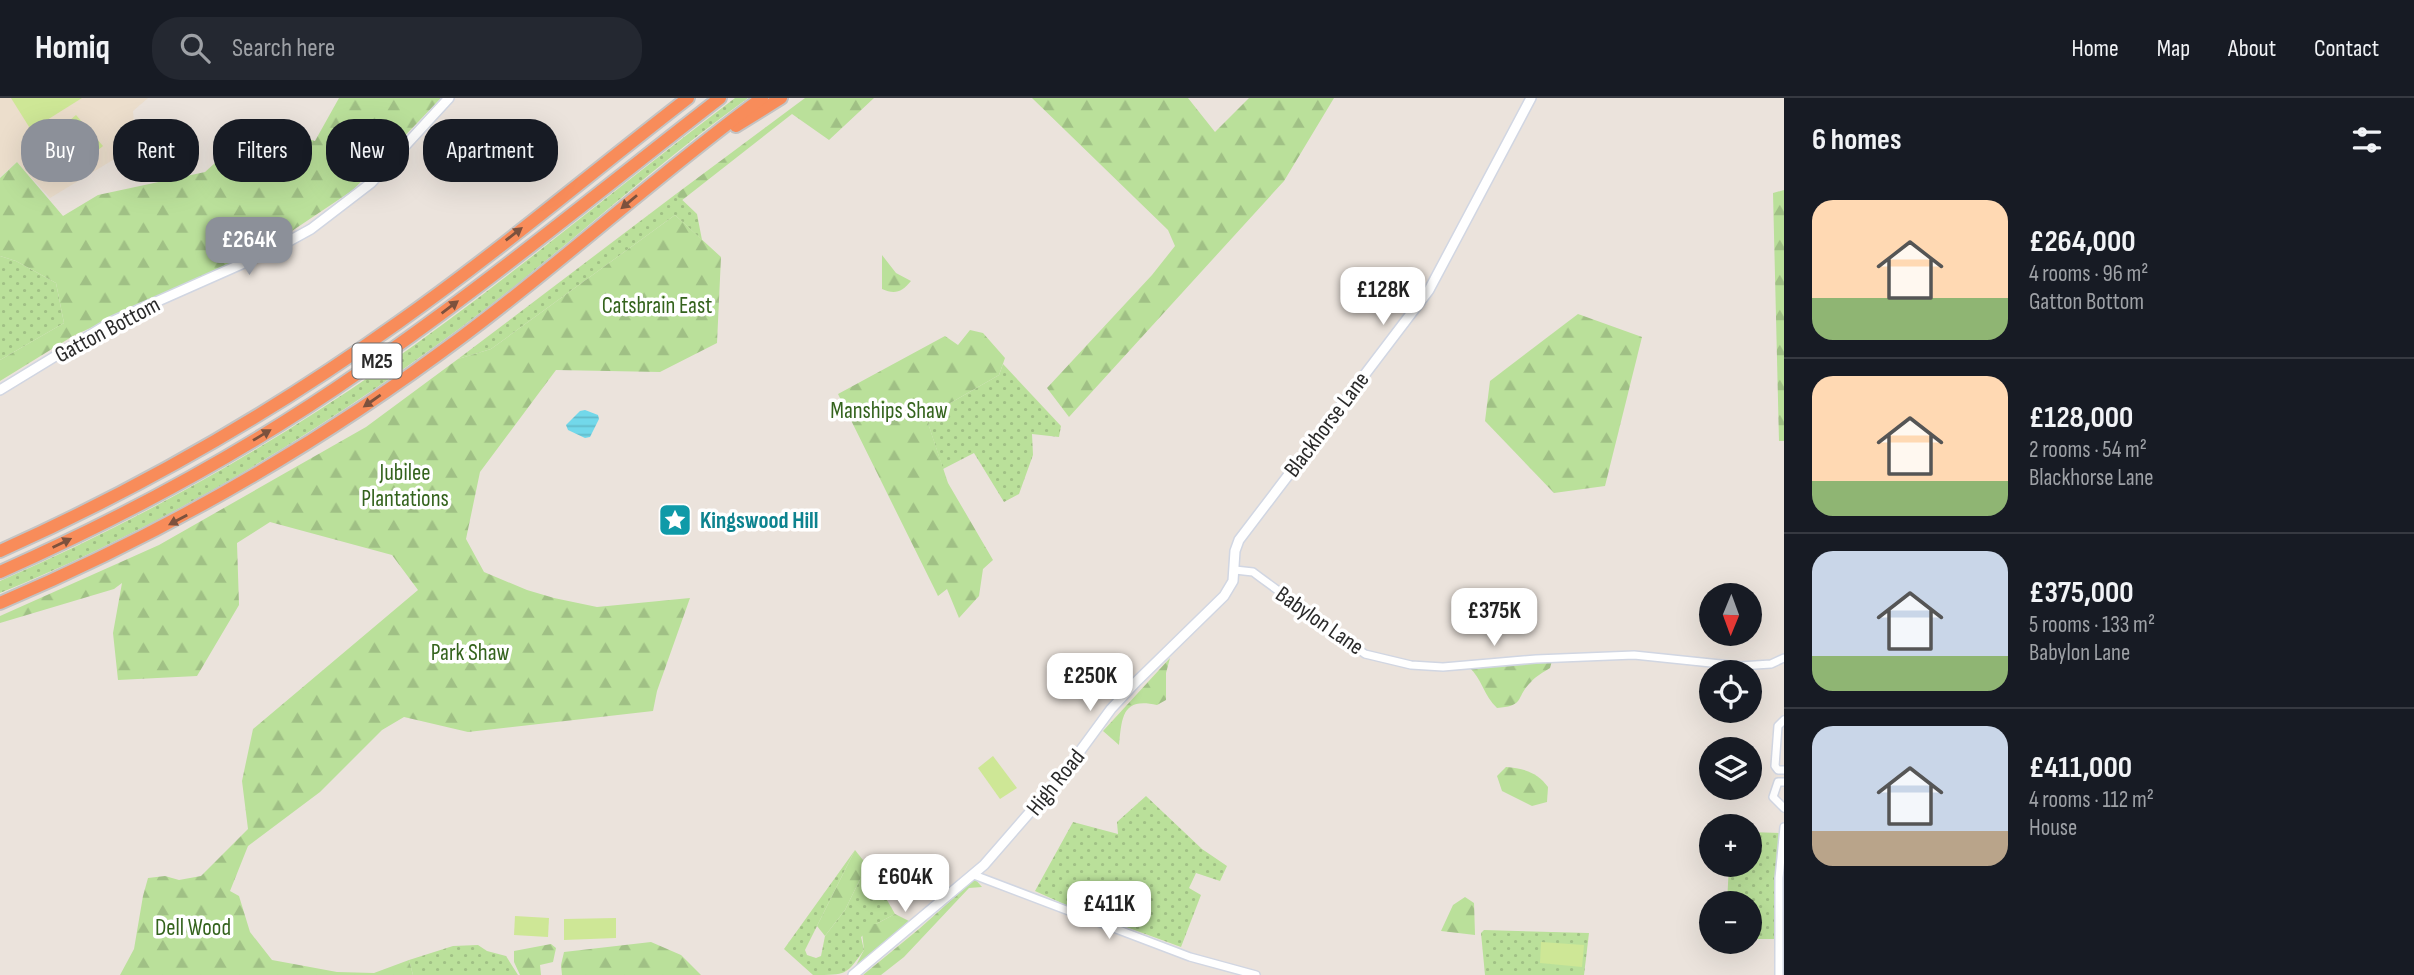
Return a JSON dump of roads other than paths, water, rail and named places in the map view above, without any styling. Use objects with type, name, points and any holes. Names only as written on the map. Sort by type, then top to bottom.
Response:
[{"type":"highway","name":"M25","points":[[0,551],[114,497],[180,462],[307,385],[400,321],[688,98]]},
{"type":"highway","name":"M25","points":[[0,572],[130,510],[295,415],[380,359],[452,306],[720,98]]},
{"type":"highway","name":"M25","points":[[0,603],[86,565],[177,520],[254,477],[339,424],[523,290],[682,159],[762,98]]},
{"type":"highway","name":"M25","points":[[682,159],[781,98]]},
{"type":"street","name":"Gatton Bottom","points":[[0,390],[113,321],[271,251],[311,229],[371,183],[449,98]]},
{"type":"street","name":"Blackhorse Lane","points":[[1235,570],[1235,551],[1247,528],[1429,290],[1531,98]]},
{"type":"street","name":"Babylon Lane","points":[[1235,570],[1253,572],[1365,654],[1411,665],[1443,667],[1536,659],[1634,655],[1740,666],[1771,663],[1784,658]]},
{"type":"street","name":"High Road","points":[[853,975],[974,874],[1065,773],[1111,709],[1224,596],[1233,581],[1235,570]]},
{"type":"street","points":[[1784,720],[1777,726],[1775,766],[1778,770],[1784,770]]},
{"type":"street","points":[[1784,782],[1777,782],[1773,797],[1784,808]]},
{"type":"street","points":[[1779,975],[1779,878],[1784,827]]},
{"type":"street","points":[[974,874],[1190,957],[1256,975]]},
{"type":"water","points":[[580,411],[598,415],[599,419],[590,437],[585,438],[568,430],[566,425]]},
{"type":"place","name":"Kingswood Hill","points":[[675,520]]},
{"type":"park label","name":"Catsbrain East","points":[[657,305]]},
{"type":"park label","name":"Manships Shaw","points":[[889,410]]},
{"type":"park label","name":"Jubilee Plantations","points":[[405,485]]},
{"type":"park label","name":"Park Shaw","points":[[470,652]]},
{"type":"park label","name":"Dell Wood","points":[[193,927]]}]
